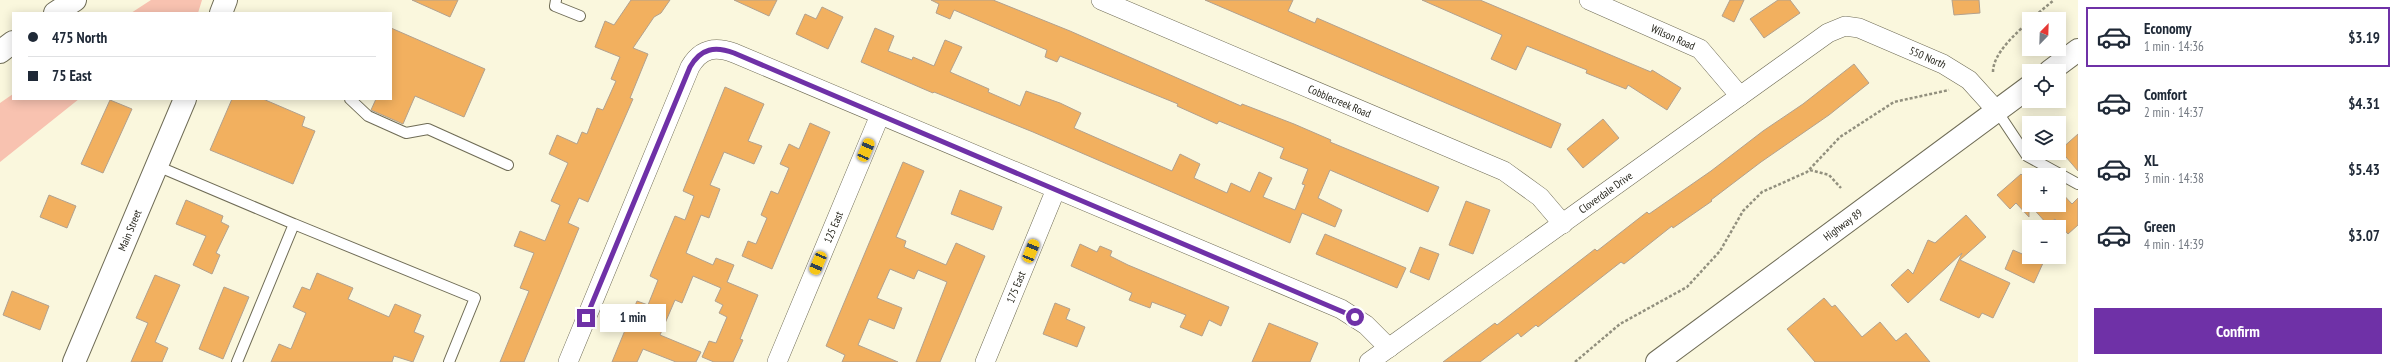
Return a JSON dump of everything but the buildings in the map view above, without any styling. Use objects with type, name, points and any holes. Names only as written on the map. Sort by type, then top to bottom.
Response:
[{"type":"main road","points":[[56,12],[75,0]]},
{"type":"main road","points":[[221,12],[226,0]]},
{"type":"main road","points":[[0,52],[12,43]]},
{"type":"main road","points":[[2059,64],[2078,50]]},
{"type":"main road","name":"Highway 89","points":[[1657,362],[2022,92]]},
{"type":"main road","name":"Main Street","points":[[74,362],[185,100]]},
{"type":"street","name":"Cobblecreek Road","points":[[1101,0],[1504,171],[1540,197],[1563,224]]},
{"type":"street","name":"Wilson Road","points":[[1589,0],[1700,49],[1740,96]]},
{"type":"street","name":"Cloverdale Drive","points":[[1369,362],[1828,33],[1845,26]]},
{"type":"street","name":"550 North","points":[[1845,26],[1866,31],[1952,68],[1973,84],[1997,111]]},
{"type":"street","points":[[568,362],[690,67],[695,58],[710,49],[717,48],[734,53],[880,114],[1341,309],[1366,326],[1389,348]]},
{"type":"street","name":"125 East","points":[[777,362],[880,114]]},
{"type":"street","name":"175 East","points":[[985,362],[1056,189]]},
{"type":"lane","points":[[556,0],[555,6],[580,16]]},
{"type":"lane","points":[[351,100],[368,116],[406,133],[428,129],[508,165]]},
{"type":"lane","points":[[1997,111],[2028,156],[2078,184]]},
{"type":"lane","points":[[157,166],[475,298],[449,362]]},
{"type":"lane","points":[[237,362],[294,224]]},
{"type":"path","points":[[2040,12],[2054,0]]},
{"type":"path","points":[[1993,72],[1993,66],[2003,49],[2022,29]]},
{"type":"path","points":[[1575,362],[1620,324],[1687,287],[1720,251],[1743,211],[1762,192],[1810,170],[1840,136],[1894,102],[1948,90]]},
{"type":"path","points":[[1810,170],[1829,175],[1841,188]]},
{"type":"shaded area","points":[[151,0],[202,0],[198,12],[133,12]]},
{"type":"shaded area","points":[[12,95],[12,100],[78,100],[0,162],[0,103]]},
{"type":"route","points":[[586,318],[690,67],[695,58],[702,52],[717,48],[734,53],[1341,309],[1355,317]]}]
